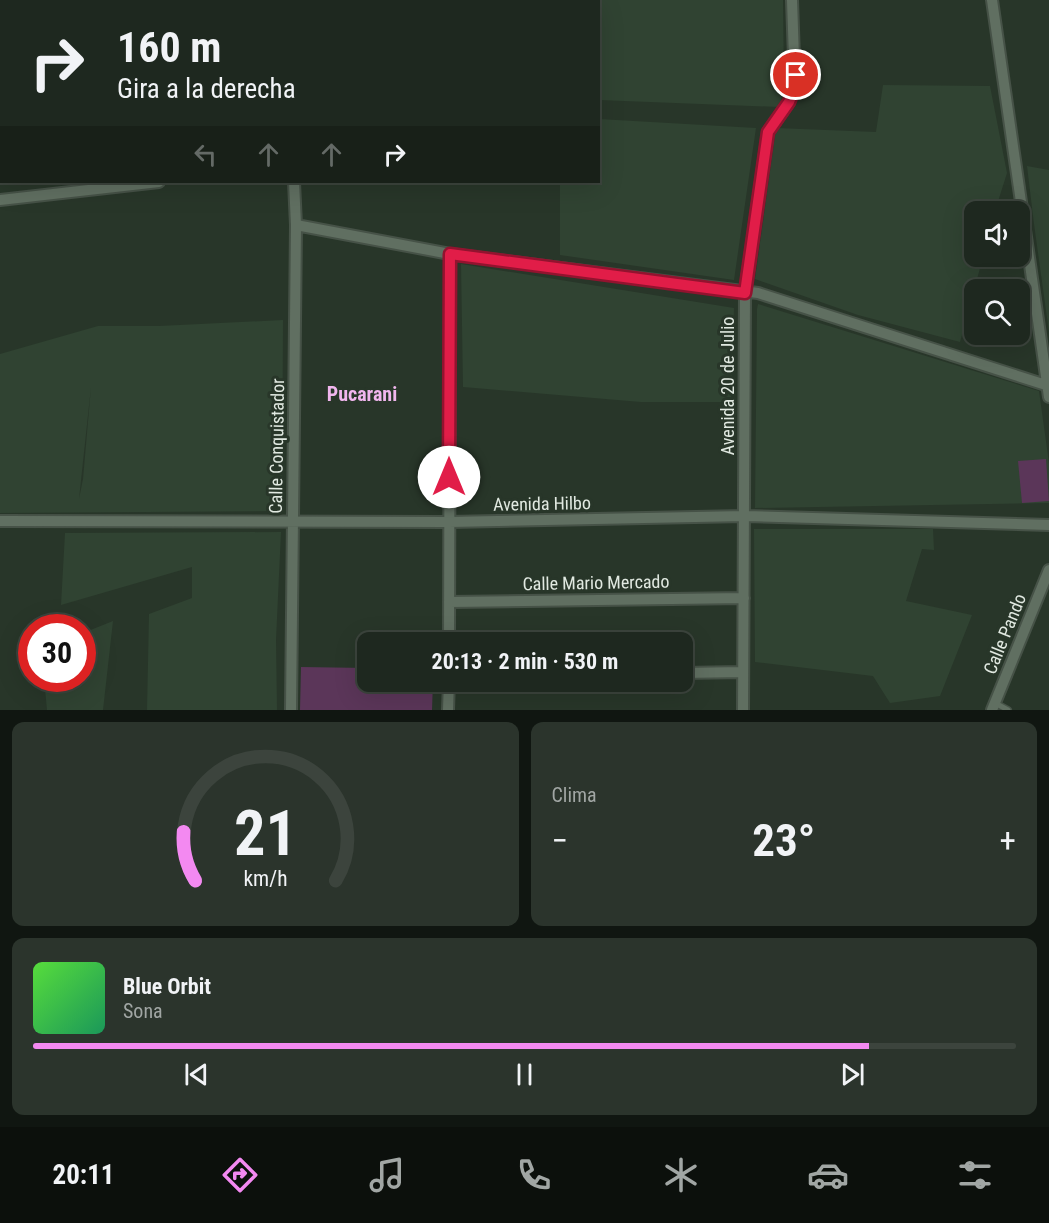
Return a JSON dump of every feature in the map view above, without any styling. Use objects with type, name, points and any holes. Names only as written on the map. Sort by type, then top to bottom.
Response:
[{"type":"street","name":"Avenida 20 de Julio","points":[[743,710],[745,293],[768,132],[789,102],[795,87],[792,0]]},
{"type":"street","points":[[992,0],[1049,397]]},
{"type":"street","points":[[0,200],[150,183]]},
{"type":"street","name":"Calle Conquistador","points":[[291,710],[296,225],[294,183]]},
{"type":"street","points":[[296,225],[450,254],[758,293],[1048,386]]},
{"type":"street","points":[[449,632],[450,254]]},
{"type":"street","name":"Avenida Hilbo","points":[[0,521],[449,522],[745,516],[1049,525]]},
{"type":"street","name":"Calle Pando","points":[[994,707],[1049,570]]},
{"type":"street","name":"Calle Mario Mercado","points":[[449,602],[744,598]]},
{"type":"street","points":[[693,673],[743,672]]},
{"type":"street","points":[[448,710],[449,692]]},
{"type":"lane","points":[[994,707],[1008,710]]},
{"type":"shaded area","points":[[600,0],[783,0],[784,85],[780,107],[600,100]]},
{"type":"shaded area","points":[[883,85],[990,86],[1007,173],[998,201],[964,201],[964,267],[980,267],[977,279],[964,279],[964,327],[960,342],[858,315],[755,279],[776,128],[876,132]]},
{"type":"shaded area","points":[[600,119],[756,128],[734,280],[560,255],[560,183],[600,183]]},
{"type":"shaded area","points":[[1027,166],[1049,170],[1049,332],[1034,224]]},
{"type":"shaded area","points":[[461,264],[734,308],[731,402],[641,402],[463,387]]},
{"type":"shaded area","points":[[758,304],[1039,391],[1049,463],[1049,503],[755,508]]},
{"type":"shaded area","points":[[283,320],[282,511],[0,513],[0,354],[98,326],[159,326]],"holes":[[[91,387],[83,479],[79,499]]]},
{"type":"shaded area","points":[[1046,459],[1049,501],[1022,503],[1018,461]]},
{"type":"shaded area","points":[[754,529],[933,529],[934,550],[922,549],[906,601],[972,615],[940,696],[890,703],[873,676],[755,662]]},
{"type":"shaded area","points":[[281,532],[276,640],[277,710],[147,710],[149,614],[192,598],[192,567],[61,605],[65,533]]},
{"type":"shaded area","points":[[113,621],[103,710],[47,710],[45,692],[96,692],[96,628]]},
{"type":"shaded area","points":[[301,667],[357,668],[357,692],[433,692],[432,710],[300,710]]},
{"type":"district","name":"Pucarani","points":[[362,394]]},
{"type":"route","points":[[449,477],[450,254],[745,293],[768,132],[789,102],[795,87],[796,75]]}]
